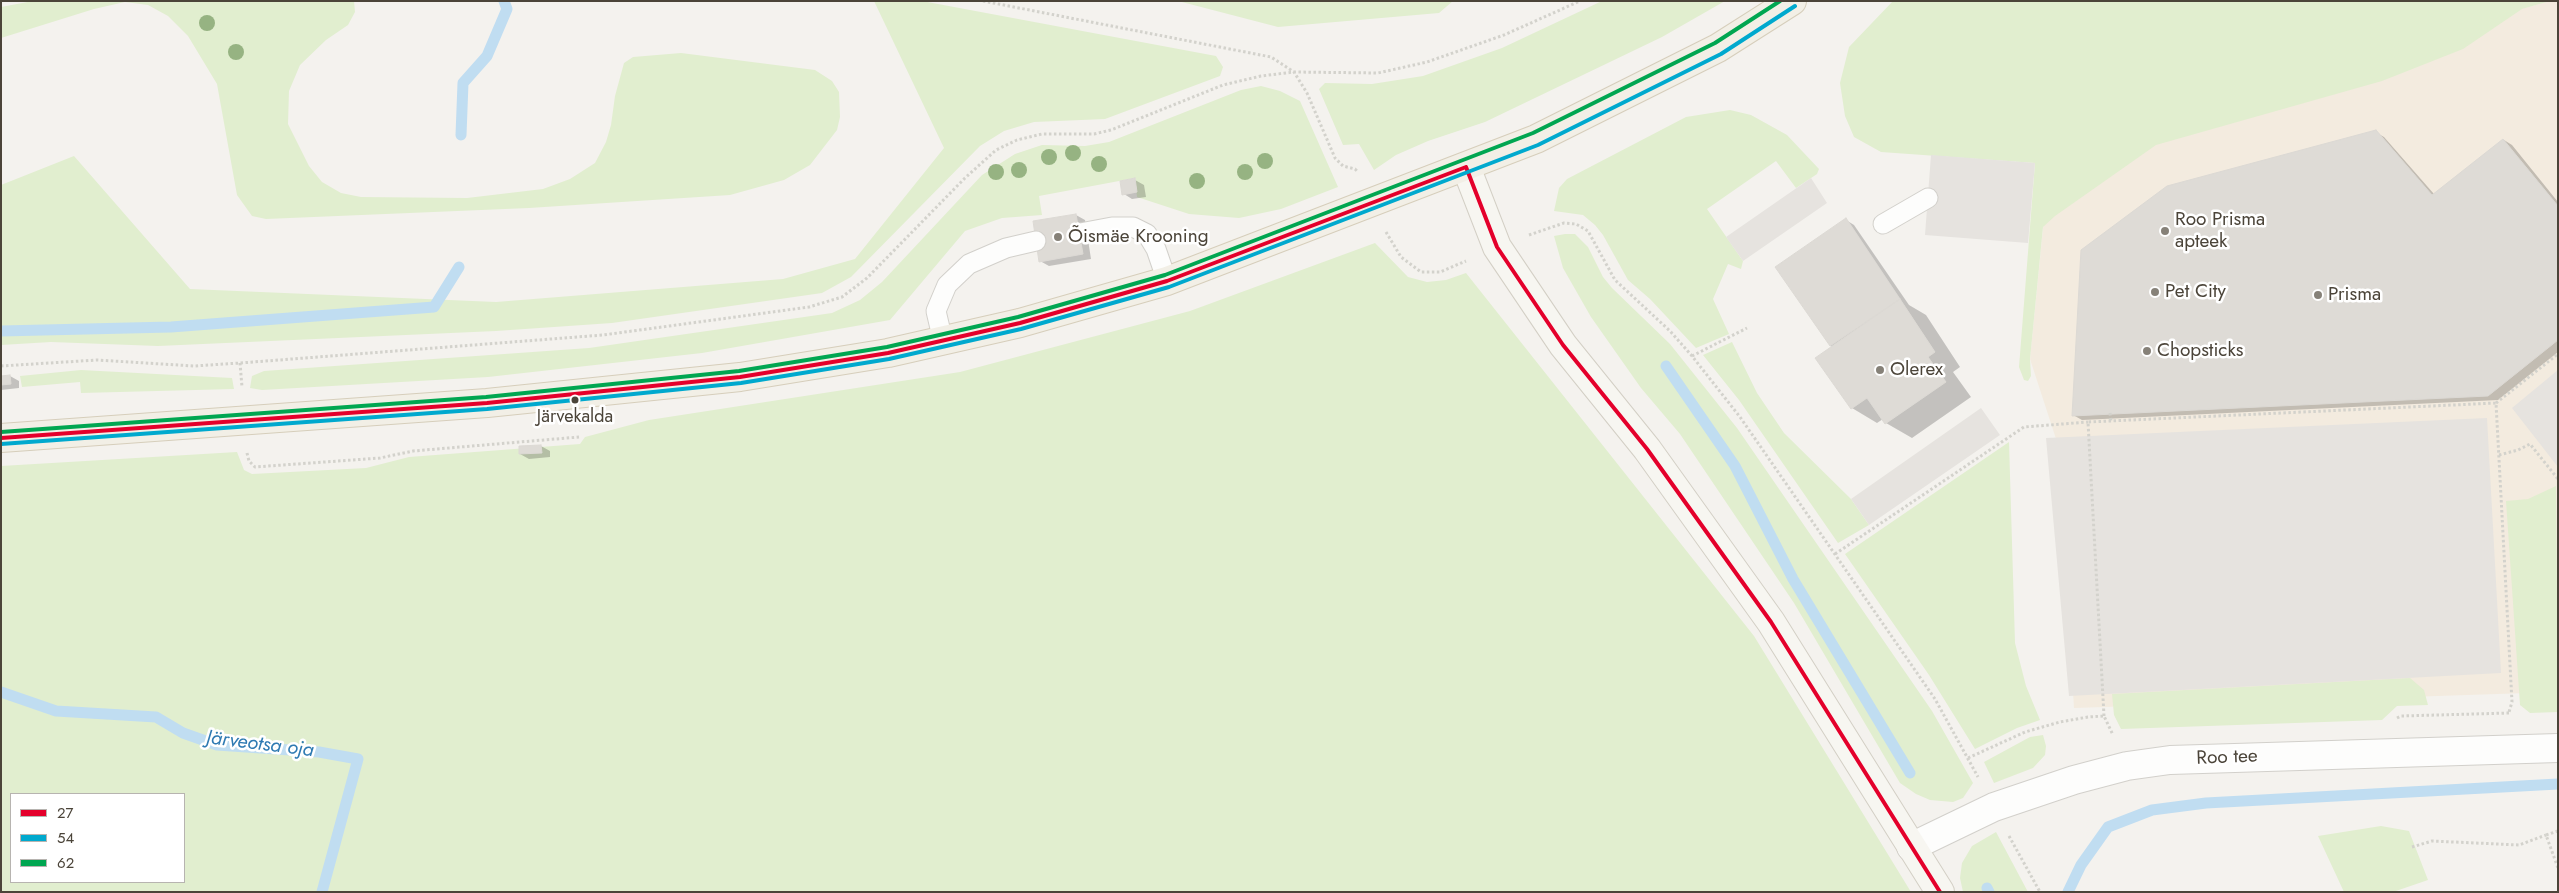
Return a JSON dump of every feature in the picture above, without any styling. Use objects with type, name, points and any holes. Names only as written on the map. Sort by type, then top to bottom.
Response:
[{"type":"main road","points":[[1,438],[506,401],[740,377],[888,354],[1020,323],[1167,281],[1536,139],[1718,48],[1792,1]]},
{"type":"street","points":[[1466,167],[1497,247],[1563,345],[1648,449],[1771,622],[1940,892]]},
{"type":"street","name":"Roo tee","points":[[1911,846],[1994,807],[2074,780],[2127,766],[2170,760],[2558,748]]},
{"type":"lane","points":[[1883,224],[1928,198]]},
{"type":"lane","points":[[1080,233],[1112,227],[1133,227],[1146,234],[1156,249],[1167,281]]},
{"type":"lane","points":[[944,341],[936,311],[947,285],[970,264],[1006,248],[1036,241]]},
{"type":"path","points":[[982,1],[1271,57],[1294,72],[1307,93],[1335,158],[1343,166],[1355,169],[1360,174]]},
{"type":"path","points":[[1,366],[97,360],[194,366],[240,363],[603,335],[809,307],[842,297],[868,278],[965,178],[996,150],[1017,140],[1042,134],[1094,134],[1112,130],[1223,85],[1260,76],[1294,72],[1378,73],[1427,62],[1504,35],[1580,1]]},
{"type":"path","points":[[1552,226],[1564,223],[1576,224],[1588,232],[1615,280],[1670,331],[1740,417],[1935,699],[1980,780]]},
{"type":"path","points":[[1388,238],[1401,257],[1421,272],[1440,272],[1459,264]]},
{"type":"path","points":[[1692,356],[1747,328]]},
{"type":"path","points":[[1835,554],[2024,426],[2496,403],[2558,354]]},
{"type":"path","points":[[2496,403],[2512,702],[2509,712]]},
{"type":"path","points":[[2110,413],[2111,421]]},
{"type":"path","points":[[2088,422],[2104,716]]},
{"type":"path","points":[[2499,455],[2518,450],[2530,444],[2558,479]]},
{"type":"path","points":[[2412,847],[2432,841],[2519,845],[2558,831]]},
{"type":"path","points":[[2008,834],[2040,892]]},
{"type":"path","points":[[2546,835],[2558,868]]},
{"type":"shaded area","points":[[2550,1],[2558,1],[2558,692],[2074,708],[2058,445],[2030,359],[2052,138]]},
{"type":"shaded area","points":[[1931,155],[2035,163],[2028,243],[1925,235]]},
{"type":"shaded area","points":[[1811,178],[1827,203],[1743,261],[1726,237]]},
{"type":"shaded area","points":[[2558,370],[2558,467],[2512,408]]},
{"type":"shaded area","points":[[1981,408],[2000,435],[1869,525],[1851,499]]},
{"type":"shaded area","points":[[2487,418],[2501,673],[2069,696],[2046,438]]},
{"type":"green space","points":[[33,1],[354,1],[355,12],[348,25],[326,40],[300,65],[289,91],[288,124],[309,166],[322,182],[341,193],[361,197],[467,198],[543,189],[570,179],[595,163],[606,142],[624,63],[633,57],[681,53],[815,70],[832,81],[839,92],[840,117],[837,130],[810,165],[784,180],[730,195],[529,208],[266,219],[252,216],[237,195],[217,84],[188,36],[168,16],[148,5],[125,2],[94,9],[1,38],[1,7]]},
{"type":"green space","points":[[874,1],[922,1],[1216,56],[1223,67],[1220,76],[1105,119],[1034,122],[1004,131],[980,146],[851,277],[822,293],[612,323],[496,331],[158,346],[51,342],[1,345],[1,185],[74,156],[190,289],[496,302],[783,279],[855,259],[944,148]]},
{"type":"green space","points":[[1178,1],[1453,1],[1439,13],[1278,27]]},
{"type":"green space","points":[[1602,1],[1725,1],[1662,37],[1485,122],[1428,141],[1396,155],[1374,170],[1359,144],[1343,145],[1319,89],[1325,83],[1372,84],[1423,76],[1502,48]]},
{"type":"green space","points":[[1893,1],[2550,1],[2522,9],[2463,49],[2382,81],[2156,145],[2055,216],[2043,227],[2030,359],[2031,376],[2028,381],[2024,380],[2019,367],[2035,163],[1881,152],[1854,137],[1845,116],[1840,83],[1849,47]]},
{"type":"green space","points":[[1261,86],[1280,91],[1300,101],[1338,187],[1281,209],[1239,218],[1189,214],[1137,197],[1135,178],[1039,196],[1042,215],[1002,218],[965,231],[890,320],[702,353],[488,377],[262,390],[250,388],[252,376],[264,371],[589,348],[832,313],[860,300],[882,282],[982,175],[1015,154],[1042,145],[1085,146],[1109,142],[1241,90]]},
{"type":"green space","points":[[1730,110],[1751,115],[1787,135],[1819,169],[1817,174],[1796,188],[1776,161],[1707,209],[1743,261],[1741,269],[1728,264],[1713,299],[1729,334],[1696,348],[1650,299],[1628,280],[1603,235],[1595,225],[1583,215],[1554,211],[1559,188],[1567,179],[1686,117]]},
{"type":"green space","points":[[1575,234],[1588,247],[1603,277],[1612,288],[1670,344],[1737,428],[1932,711],[1973,783],[1963,798],[1953,802],[1930,800],[1916,794],[1900,783],[1794,603],[1680,434],[1641,388],[1591,317],[1563,268],[1554,236]]},
{"type":"green space","points":[[1375,243],[1408,277],[1427,282],[1446,280],[1466,273],[1754,636],[1911,892],[1,892],[1,466],[237,452],[244,470],[252,474],[366,468],[409,457],[580,444],[585,437],[649,420],[960,372],[1190,311]]},
{"type":"green space","points":[[1732,342],[1757,393],[1784,433],[1851,499],[1869,525],[1838,543],[1739,400],[1703,355]]},
{"type":"green space","points":[[81,370],[232,378],[234,389],[81,393],[80,382],[22,387],[20,376]]},
{"type":"green space","points":[[2009,442],[2015,643],[2026,686],[2040,720],[2017,728],[1975,749],[1929,675],[1845,554]]},
{"type":"green space","points":[[2556,486],[2558,712],[2530,713],[2520,705],[2506,501],[2528,499]]},
{"type":"green space","points":[[2410,678],[2424,690],[2428,705],[2397,706],[2382,720],[2121,729],[2114,715],[2112,694]]},
{"type":"green space","points":[[2043,735],[2046,746],[2045,755],[2033,768],[1994,783],[1984,762],[2030,737]]},
{"type":"green space","points":[[2381,826],[2409,831],[2428,880],[2393,892],[2344,892],[2318,836]]},
{"type":"green space","points":[[1996,832],[2028,892],[1963,892],[1960,878],[1962,863],[1972,846]]},
{"type":"building","name":"Prisma","points":[[2376,130],[2432,195],[2503,139],[2558,206],[2558,340],[2488,396],[2072,416],[2081,250],[2167,186]]},
{"type":"building","points":[[1135,178],[1137,192],[1122,195],[1120,181]]},
{"type":"building","name":"Õismäe Krooning","points":[[1076,214],[1083,254],[1039,262],[1033,221]]},
{"type":"building","name":"Olerex","points":[[1846,218],[1900,299],[1830,346],[1775,267]]},
{"type":"building","name":"Olerex","points":[[1900,299],[1935,352],[1928,357],[1946,382],[1885,424],[1867,398],[1851,409],[1815,358]]},
{"type":"building","points":[[10,375],[11,384],[1,385],[1,376]]},
{"type":"building","points":[[541,445],[542,453],[519,454],[519,446]]},
{"type":"waterway","points":[[461,135],[463,83],[487,56],[507,9],[504,1]]},
{"type":"waterway","points":[[1,331],[171,327],[434,307],[459,267]]},
{"type":"waterway","points":[[1666,366],[1735,466],[1793,579],[1910,773]]},
{"type":"waterway","name":"Järveotsa oja","points":[[1,692],[56,711],[156,717],[183,733],[217,745],[319,752],[358,759],[322,892]]},
{"type":"waterway","points":[[2068,892],[2081,865],[2108,827],[2152,810],[2206,803],[2558,784]]},
{"type":"waterway","points":[[1987,888],[1989,892]]},
{"type":"transit line","name":"62","points":[[1,432],[486,397],[739,371],[887,347],[1018,317],[1165,275],[1533,133],[1715,43],[1780,1]]},
{"type":"transit line","name":"54","points":[[1,444],[487,409],[741,383],[889,359],[1021,329],[1169,287],[1538,145],[1721,54],[1795,6]]},
{"type":"transit line","name":"27","points":[[1466,167],[1497,247],[1563,345],[1647,449],[1771,622],[1940,892]]},
{"type":"transit line","name":"27","points":[[1,438],[487,403],[740,377],[888,353],[1020,323],[1167,281],[1466,167]]},
{"type":"place","name":"Roo Prisma apteek","points":[[2165,231]]},
{"type":"place","name":"Õismäe Krooning","points":[[1058,237]]},
{"type":"place","name":"Pet City","points":[[2155,292]]},
{"type":"place","name":"Prisma","points":[[2318,295]]},
{"type":"place","name":"Chopsticks","points":[[2147,351]]},
{"type":"place","name":"Olerex","points":[[1880,370]]},
{"type":"place","name":"Järvekalda","points":[[575,400]]}]
